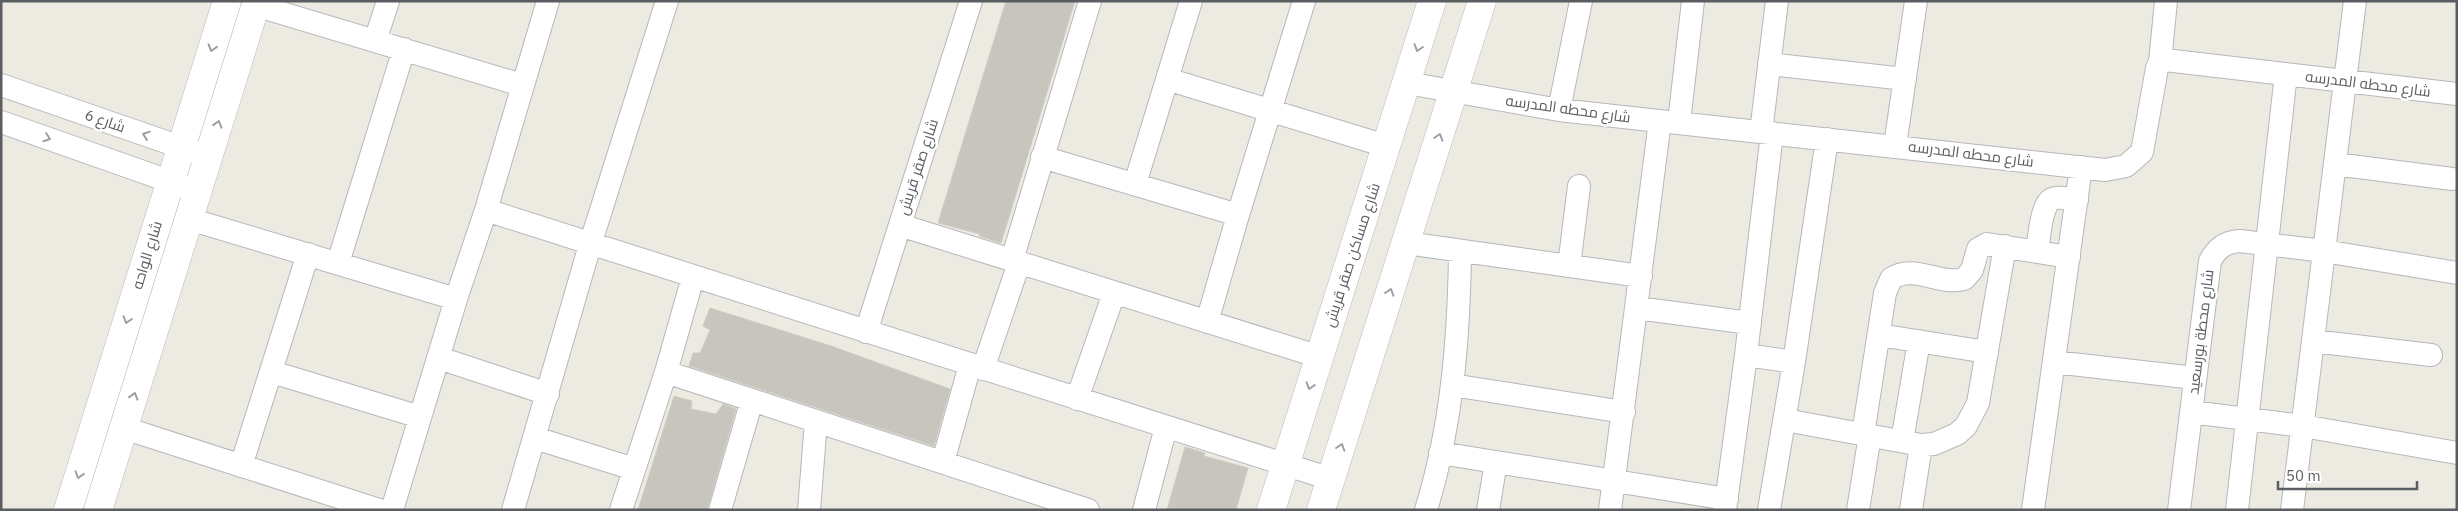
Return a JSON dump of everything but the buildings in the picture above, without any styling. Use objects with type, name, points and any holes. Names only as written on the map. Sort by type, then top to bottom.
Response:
[{"type":"street","name":"شارع الواحه","points":[[68,510],[227,1]]},
{"type":"street","points":[[375,41],[388,1]]},
{"type":"street","points":[[392,510],[456,299],[486,210],[548,1]]},
{"type":"street","points":[[513,510],[590,245],[667,1]]},
{"type":"street","name":"شارع صقر قريش","points":[[866,332],[971,1]]},
{"type":"street","points":[[943,462],[1015,262],[1042,157],[1090,1]]},
{"type":"street","points":[[1135,184],[1191,1]]},
{"type":"street","points":[[1208,322],[1238,215],[1304,1]]},
{"type":"street","name":"شارع مساكن صقر قريش","points":[[1271,510],[1432,1]]},
{"type":"street","points":[[1321,510],[1482,1]]},
{"type":"street","points":[[1559,110],[1581,1]]},
{"type":"street","points":[[1610,510],[1641,276],[1693,1]]},
{"type":"street","points":[[1440,453],[1614,481],[1726,504],[1750,323],[1766,132],[1769,64],[1777,1]]},
{"type":"street","points":[[1895,146],[1916,1]]},
{"type":"street","points":[[2160,62],[2166,1]]},
{"type":"street","points":[[2292,510],[2346,81],[2354,1]]},
{"type":"street","name":"شارع الواحه","points":[[98,510],[256,3]]},
{"type":"street","points":[[256,3],[375,41],[522,84]]},
{"type":"street","points":[[338,263],[404,49]]},
{"type":"street","name":"شارع محطه المدرسه","points":[[1407,82],[1453,92],[1559,110],[2115,170],[2126,166],[2142,152],[2160,62],[2170,60],[2457,94]]},
{"type":"street","points":[[1769,64],[1905,79]]},
{"type":"street","points":[[2237,510],[2286,74]]},
{"type":"street","points":[[1167,78],[1386,146]]},
{"type":"street","name":"شارع 6","points":[[1,85],[208,156]]},
{"type":"street","points":[[1,122],[198,191]]},
{"type":"street","points":[[1770,510],[1827,139]]},
{"type":"street","points":[[1042,157],[1238,215]]},
{"type":"street","points":[[2335,164],[2452,179]]},
{"type":"street","points":[[2033,510],[2081,167]]},
{"type":"street","points":[[1569,266],[1579,186]]},
{"type":"street","points":[[2037,252],[2044,210],[2048,201],[2058,197],[2077,200]]},
{"type":"street","points":[[486,210],[590,245],[1331,479]]},
{"type":"street","points":[[189,219],[456,299]]},
{"type":"street","points":[[900,225],[1320,357]]},
{"type":"street","points":[[1406,242],[1460,252],[1641,276]]},
{"type":"street","name":"شارع محطة بورسعيد","points":[[2179,510],[2208,271],[2214,253],[2230,242],[2267,244],[2324,251],[2457,273]]},
{"type":"street","points":[[1858,510],[1879,334],[1887,285],[1897,275],[1911,273],[1959,280],[1969,275],[1976,253],[1986,244],[2069,257]]},
{"type":"street","points":[[1785,420],[1912,443],[1946,440],[1966,426],[1978,403],[2005,246]]},
{"type":"street","points":[[1426,510],[1440,453],[1452,385],[1460,296],[1460,252]]},
{"type":"street","points":[[241,466],[308,254]]},
{"type":"street","points":[[621,510],[666,372],[693,277]]},
{"type":"street","points":[[1077,399],[1114,292]]},
{"type":"street","points":[[1637,308],[1750,323]]},
{"type":"street","points":[[1879,334],[1987,352]]},
{"type":"street","points":[[2313,340],[2432,355]]},
{"type":"street","points":[[1912,510],[1912,443],[1918,341]]},
{"type":"street","points":[[1746,355],[1794,362]]},
{"type":"street","points":[[438,358],[548,394]]},
{"type":"street","points":[[2054,362],[2195,378]]},
{"type":"street","points":[[272,372],[420,417]]},
{"type":"street","points":[[666,372],[943,462],[1056,505],[1088,510]]},
{"type":"street","points":[[1452,385],[1624,412]]},
{"type":"street","points":[[720,510],[752,400]]},
{"type":"street","points":[[2191,412],[2303,426],[2457,452]]},
{"type":"street","points":[[809,510],[816,421]]},
{"type":"street","points":[[1144,510],[1166,427]]},
{"type":"street","points":[[124,428],[241,466],[332,502],[379,510]]},
{"type":"street","points":[[535,438],[634,469]]},
{"type":"street","points":[[1488,510],[1496,462]]}]
